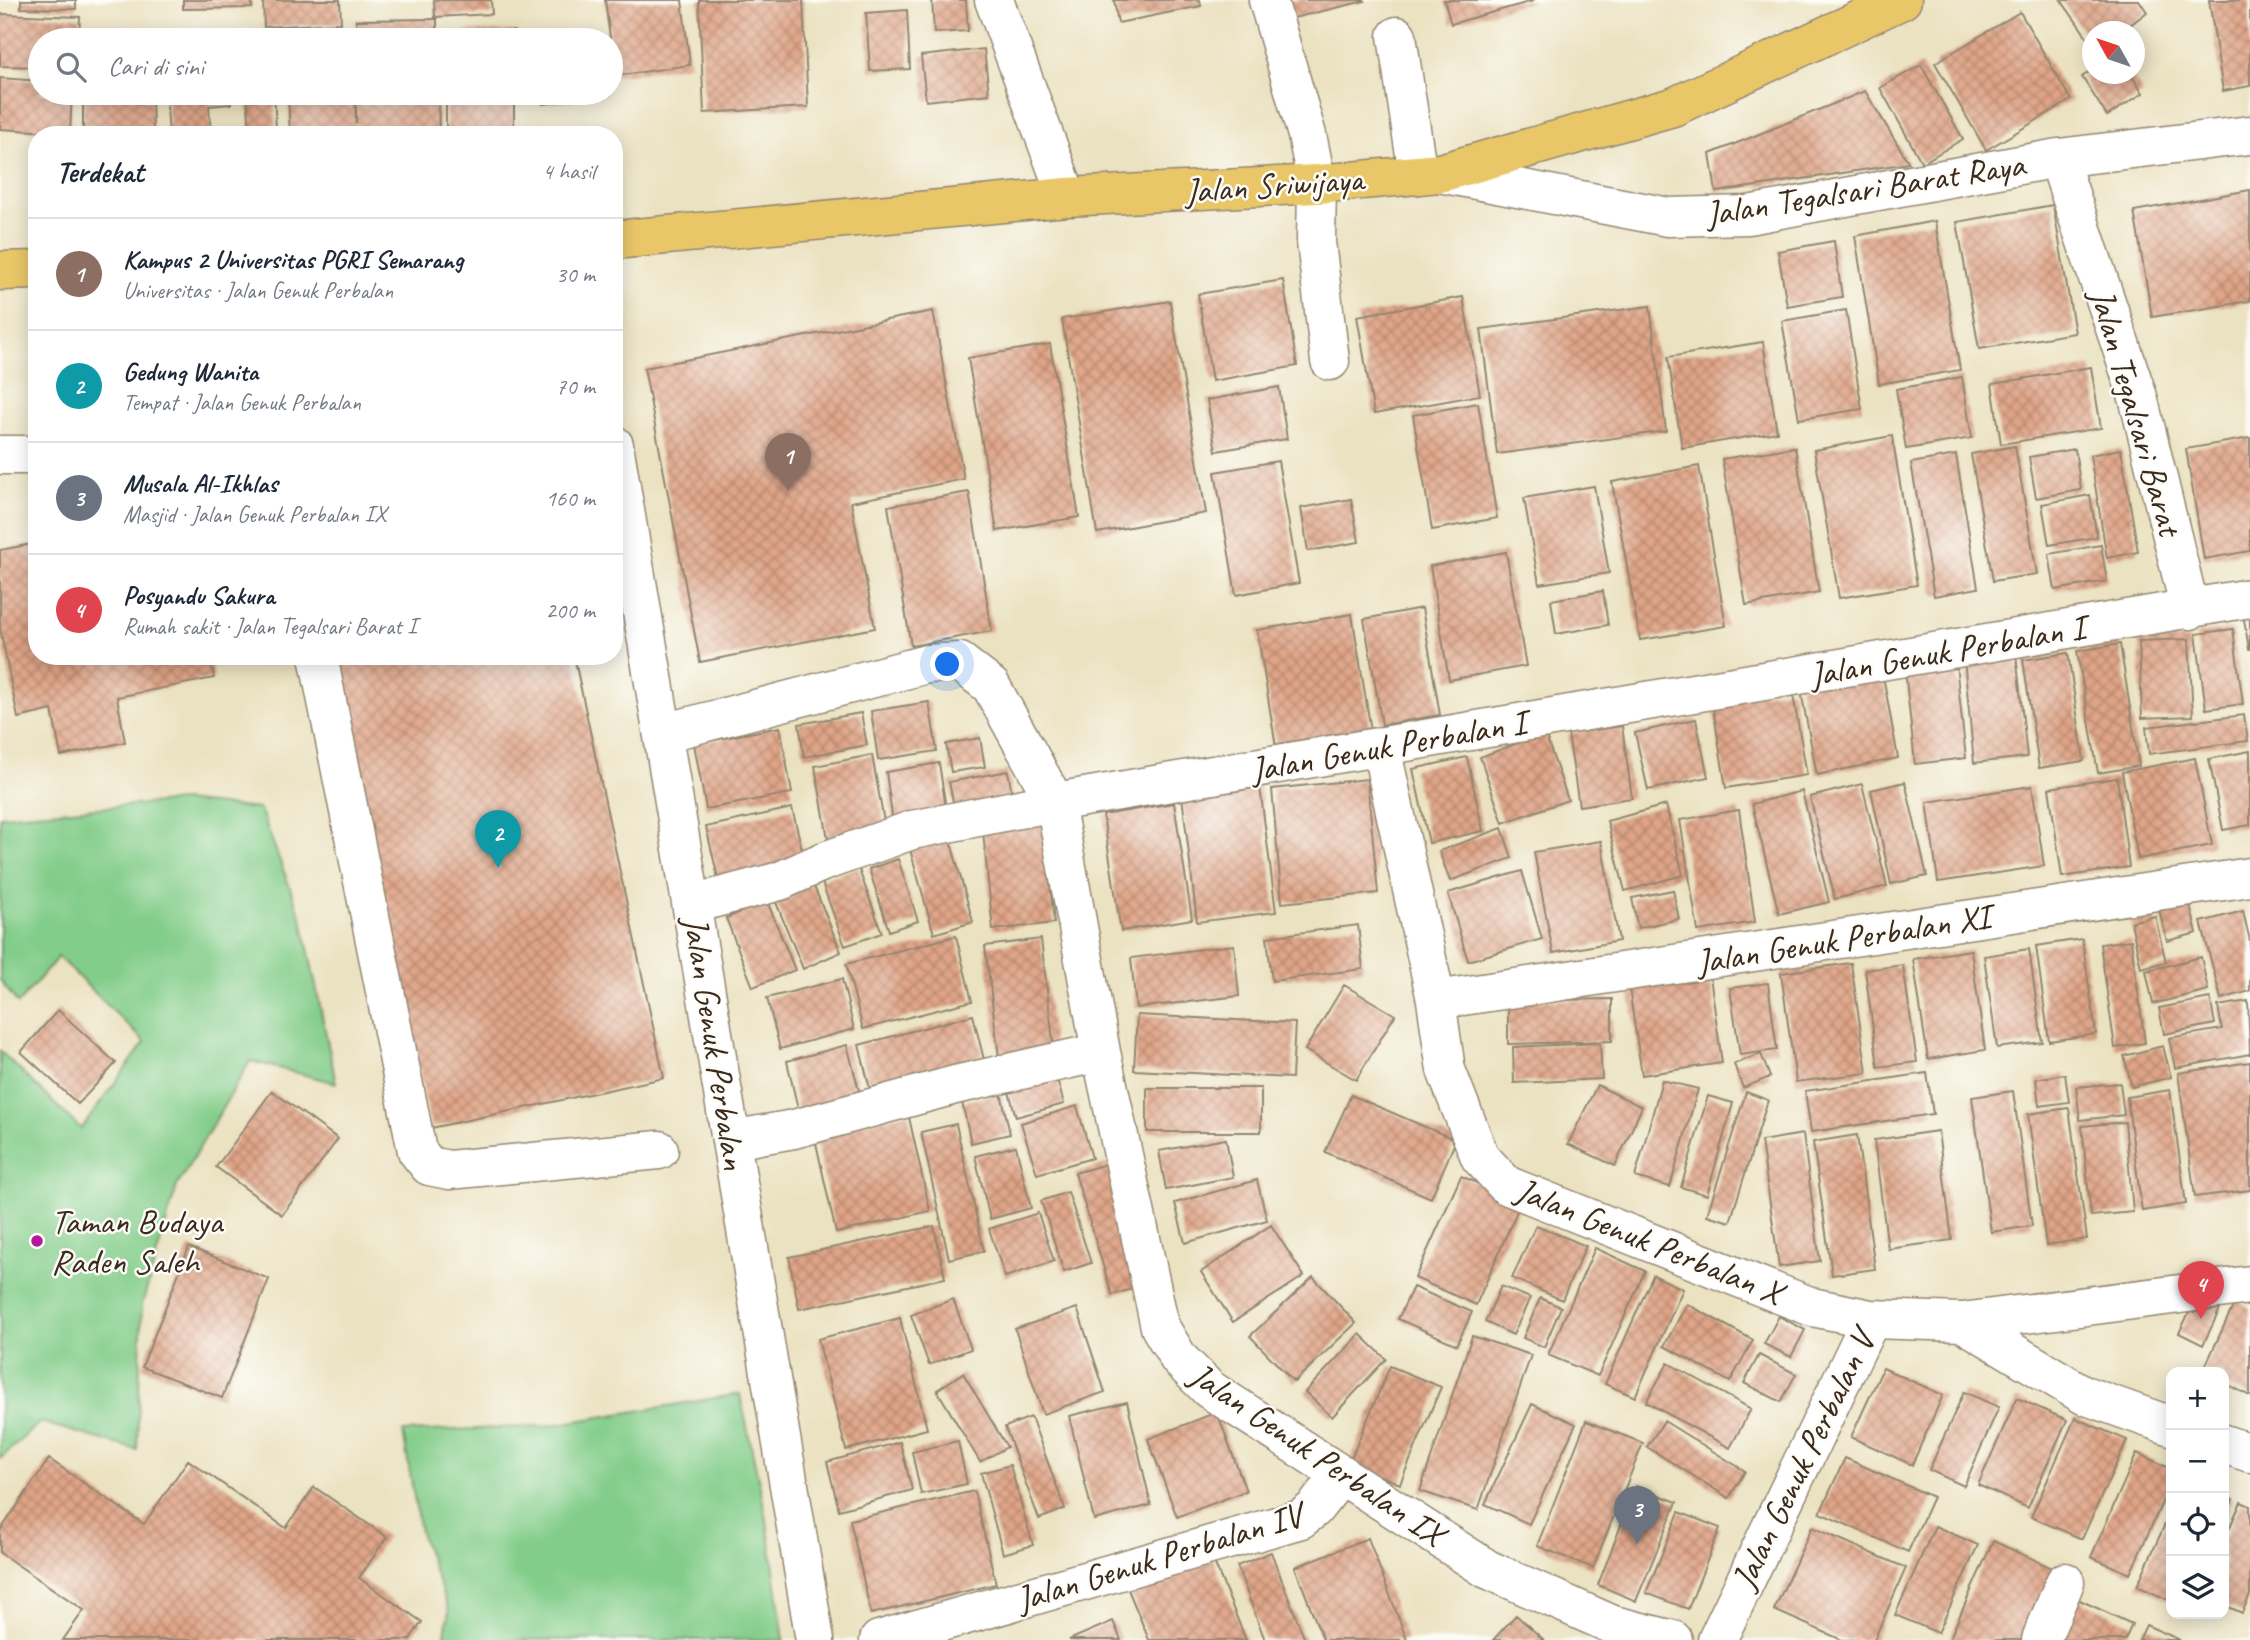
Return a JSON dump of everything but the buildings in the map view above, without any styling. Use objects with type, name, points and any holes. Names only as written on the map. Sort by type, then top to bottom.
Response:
[{"type":"main road","name":"Jalan Sriwijaya","points":[[623,239],[1067,197],[1317,184],[1429,174],[1673,107],[1893,2]]},
{"type":"main road","points":[[0,271],[28,270]]},
{"type":"street","points":[[994,0],[1067,197]]},
{"type":"street","points":[[1268,0],[1307,135],[1317,184],[1316,242],[1330,361]]},
{"type":"street","points":[[1396,36],[1429,174]]},
{"type":"street","name":"Jalan Tegalsari Barat Raya","points":[[1429,174],[1668,217],[1748,215],[2058,158],[2250,135]]},
{"type":"street","name":"Jalan Tegalsari Barat","points":[[2058,158],[2138,397],[2190,610]]},
{"type":"street","points":[[0,455],[28,455]]},
{"type":"street","name":"Jalan Genuk Perbalan","points":[[623,498],[815,1640]]},
{"type":"street","points":[[2190,610],[2250,598]]},
{"type":"street","name":"Jalan Genuk Perbalan I","points":[[693,904],[780,881],[822,862],[912,830],[1055,802],[2190,610]]},
{"type":"street","points":[[664,733],[927,664],[960,662],[991,686],[1055,802]]},
{"type":"street","points":[[320,665],[417,1151],[429,1166],[449,1170],[659,1150]]},
{"type":"street","name":"Jalan Genuk Perbalan X","points":[[1381,747],[1436,1000],[1446,1070],[1479,1157],[1506,1185],[1812,1307],[1871,1319],[1962,1322],[2250,1285]]},
{"type":"street","name":"Jalan Genuk Perbalan IX","points":[[1055,802],[1101,1052],[1160,1327],[1167,1342],[1209,1389],[1330,1490],[1487,1569],[1613,1625],[1672,1640]]},
{"type":"street","name":"Jalan Genuk Perbalan XI","points":[[1436,1000],[2250,877]]},
{"type":"street","points":[[731,1140],[794,1129],[955,1084],[1101,1052]]},
{"type":"street","name":"Jalan Genuk Perbalan V","points":[[1717,1640],[1871,1319]]},
{"type":"street","points":[[1962,1322],[2084,1395],[2166,1424]]},
{"type":"street","points":[[2229,1446],[2250,1453]]},
{"type":"street","name":"Jalan Genuk Perbalan IV","points":[[879,1640],[1301,1519],[1330,1490]]},
{"type":"street","points":[[2041,1640],[2065,1582]]},
{"type":"green space","points":[[182,801],[260,809],[302,919],[336,1083],[250,1061],[177,1186],[142,1305],[137,1450],[40,1422],[0,1459],[0,1051],[81,1129],[145,1042],[58,957],[18,1004],[0,980],[0,816]]},
{"type":"green space","points":[[740,1394],[767,1520],[784,1640],[444,1640],[449,1611],[420,1532],[403,1432],[546,1426]]},
{"type":"place","name":"Kampus 2 Universitas PGRI Semarang","points":[[788,491]]},
{"type":"place","name":"Gedung Wanita","points":[[498,868]]},
{"type":"place","name":"Taman Budaya Raden Saleh","points":[[37,1241]]},
{"type":"place","name":"Posyandu Sakura","points":[[2201,1319]]},
{"type":"place","name":"Musala Al-Ikhlas","points":[[1637,1544]]}]
